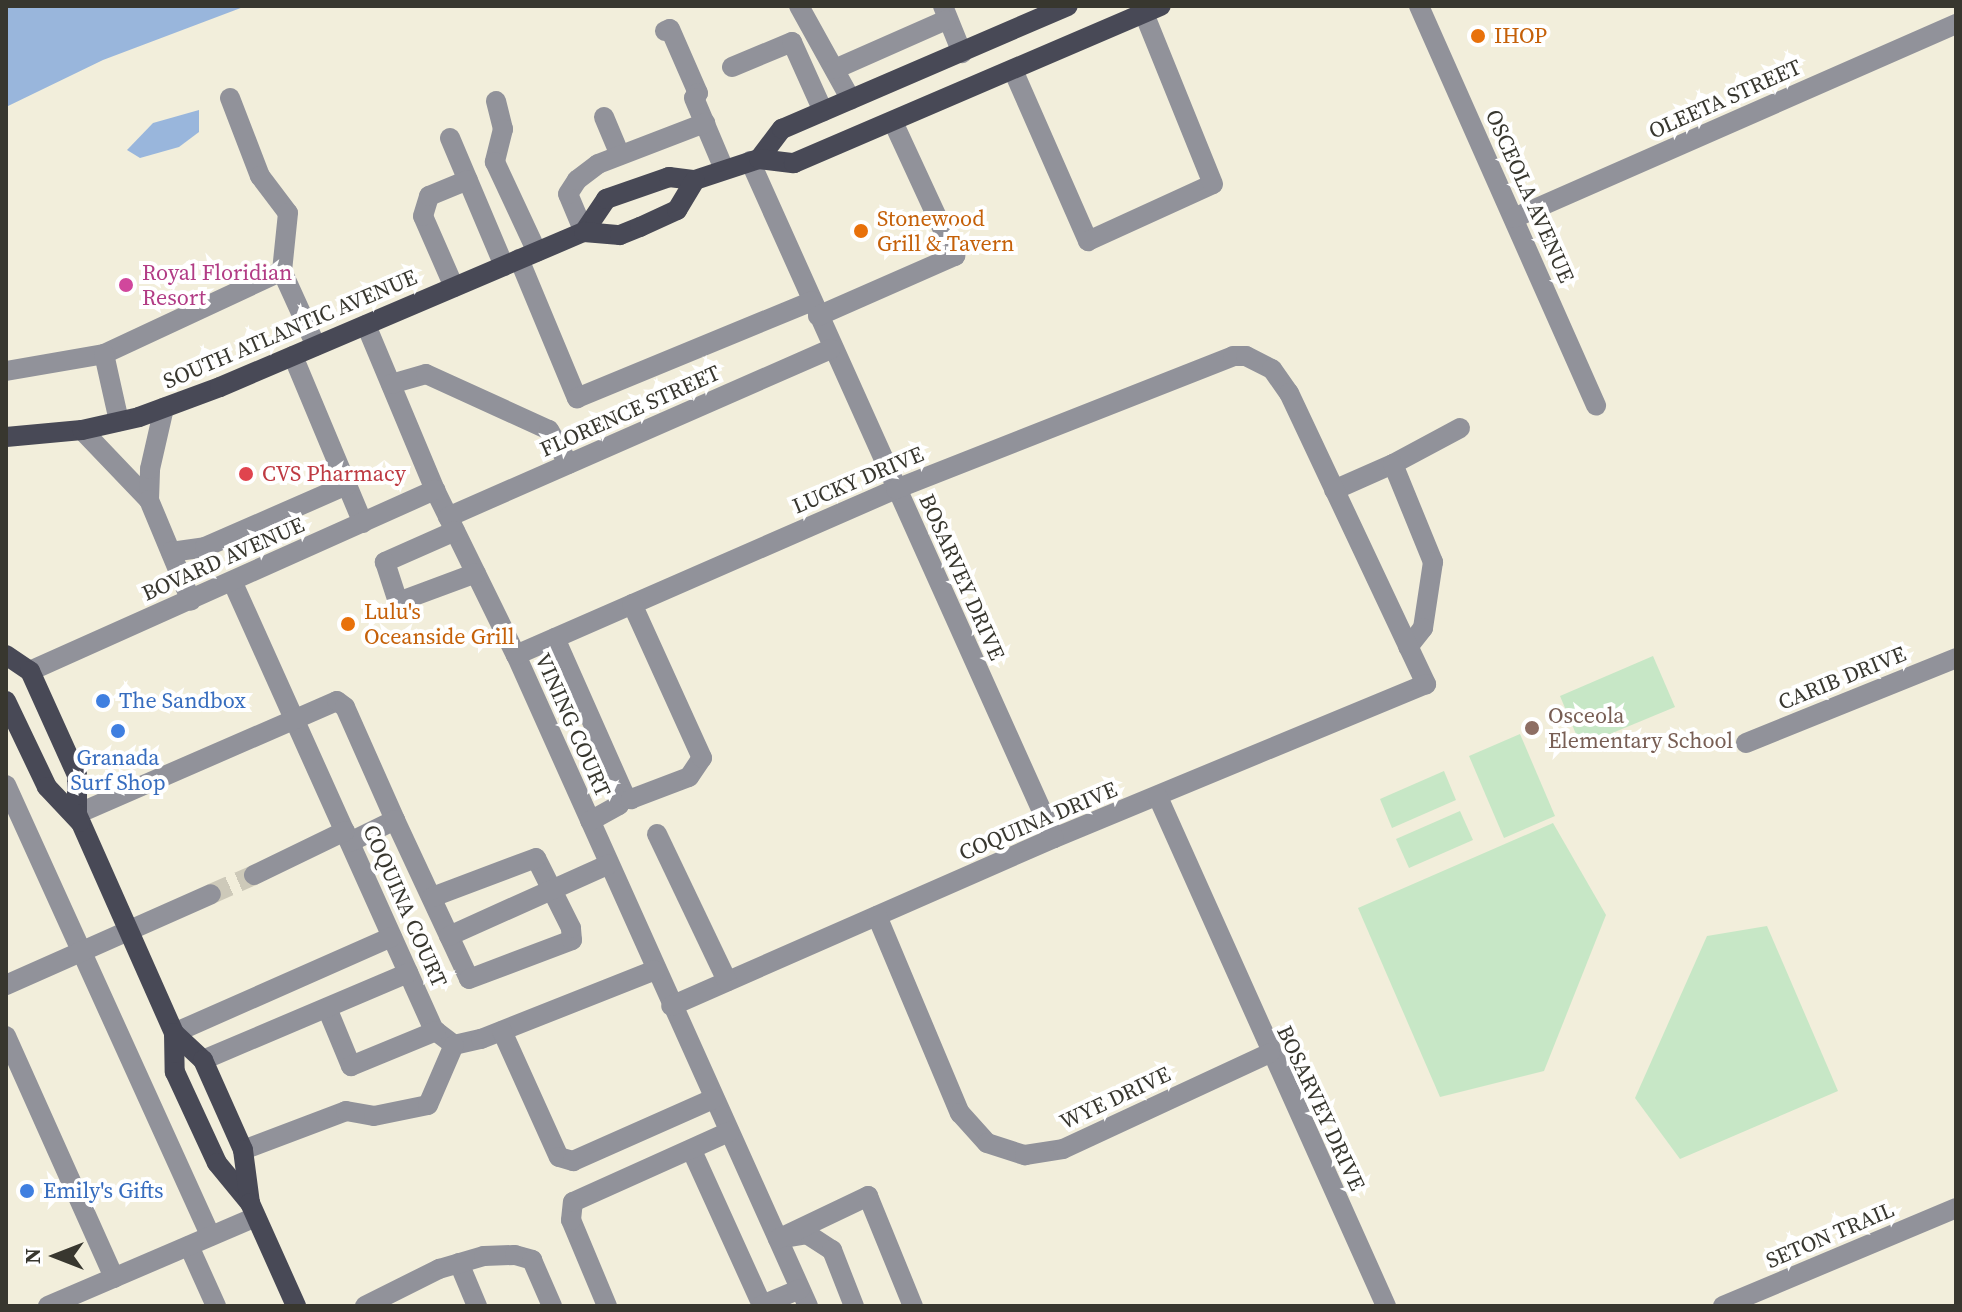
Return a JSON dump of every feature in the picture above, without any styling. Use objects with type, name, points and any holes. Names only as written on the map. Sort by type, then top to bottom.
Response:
[{"type":"main road","points":[[754,160],[782,129],[1068,6]]},
{"type":"main road","points":[[584,232],[606,199],[669,177],[695,180],[754,160],[794,163],[1152,10]]},
{"type":"main road","name":"SOUTH ATLANTIC AVENUE","points":[[6,437],[82,430],[164,408],[584,232],[620,235],[665,216],[677,210],[695,180]]},
{"type":"main road","points":[[6,655],[30,671],[77,775],[79,818],[174,1033],[175,1072],[217,1163],[253,1210],[296,1306]]},
{"type":"main road","points":[[6,701],[47,787],[79,818]]},
{"type":"main road","points":[[174,1033],[203,1060],[243,1150],[253,1210]]},
{"type":"street","points":[[799,6],[822,56],[835,69],[851,100]]},
{"type":"street","name":"OSCEOLA AVENUE","points":[[1419,6],[1596,406]]},
{"type":"street","points":[[1013,70],[1088,241],[1213,184],[1152,10]]},
{"type":"street","points":[[835,69],[862,50],[944,13],[962,53]]},
{"type":"street","name":"OLEETA STREET","points":[[1514,218],[1956,24]]},
{"type":"street","points":[[665,31],[670,29],[698,93],[694,98],[724,169]]},
{"type":"street","points":[[732,67],[792,42],[823,111]]},
{"type":"street","points":[[230,98],[260,176],[288,213],[282,271],[316,346]]},
{"type":"street","points":[[496,101],[503,129],[495,162],[520,259],[577,398],[955,256],[893,122]]},
{"type":"street","points":[[604,117],[620,155]]},
{"type":"street","points":[[584,232],[568,189],[598,164],[705,123]]},
{"type":"street","points":[[450,138],[468,180],[520,259]]},
{"type":"street","name":"BOSARVEY DRIVE","points":[[754,160],[831,349],[1054,838]]},
{"type":"street","points":[[454,287],[423,216],[429,196],[468,180]]},
{"type":"street","points":[[6,371],[104,354],[282,271]]},
{"type":"street","name":"VINING COURT","points":[[366,325],[435,490],[516,655],[671,1006]]},
{"type":"street","name":"FLORENCE STREET","points":[[476,573],[398,602],[385,562],[569,464],[831,349]]},
{"type":"street","points":[[104,354],[119,421]]},
{"type":"street","points":[[293,356],[363,523]]},
{"type":"street","name":"LUCKY DRIVE","points":[[516,655],[896,489],[1224,360],[1246,356],[1272,369],[1289,393],[1334,490]]},
{"type":"street","points":[[391,384],[426,374],[549,430],[569,464]]},
{"type":"street","points":[[149,500],[150,469],[164,408]]},
{"type":"street","points":[[1393,464],[1433,562],[1423,628],[1408,647],[1334,490],[1393,464],[1460,428]]},
{"type":"street","points":[[82,430],[149,500],[191,601]]},
{"type":"street","points":[[171,552],[205,547],[347,485]]},
{"type":"street","name":"BOVARD AVENUE","points":[[30,671],[233,583],[435,490]]},
{"type":"street","name":"COQUINA COURT","points":[[233,583],[408,973],[436,1031],[454,1045]]},
{"type":"street","points":[[555,638],[624,794],[631,799],[689,777],[702,758],[632,604]]},
{"type":"street","name":"COQUINA DRIVE","points":[[671,1006],[1054,838],[1426,684],[1408,647]]},
{"type":"street","name":"CARIB DRIVE","points":[[1746,743],[1956,658]]},
{"type":"street","points":[[79,818],[296,721],[331,702],[342,704],[465,975],[473,980],[568,944],[571,928],[541,862],[532,857],[432,897]]},
{"type":"street","points":[[6,785],[211,1236]]},
{"type":"street","points":[[590,821],[619,805],[624,794]]},
{"type":"street","name":"BOSARVEY DRIVE","points":[[1158,797],[1270,1053],[1386,1306]]},
{"type":"street","points":[[254,875],[347,836],[395,820]]},
{"type":"street","points":[[657,834],[727,981]]},
{"type":"street","points":[[449,936],[609,864]]},
{"type":"street","points":[[6,985],[211,894]]},
{"type":"street","name":"WYE DRIVE","points":[[877,916],[960,1113],[987,1143],[1025,1155],[1063,1149],[1270,1053]]},
{"type":"street","points":[[174,1033],[392,937]]},
{"type":"street","points":[[243,1150],[346,1111],[374,1116],[428,1105],[454,1045],[502,1031],[655,970]]},
{"type":"street","points":[[203,1060],[408,973]]},
{"type":"street","points":[[671,1006],[804,1297],[762,1305],[693,1153]]},
{"type":"street","points":[[327,1008],[351,1066],[436,1031]]},
{"type":"street","points":[[502,1031],[559,1157],[573,1161],[713,1099]]},
{"type":"street","points":[[6,1036],[114,1278]]},
{"type":"street","points":[[607,1306],[571,1220],[573,1202],[674,1154],[693,1153],[729,1132]]},
{"type":"street","points":[[778,1239],[868,1196],[913,1306]]},
{"type":"street","name":"SETON TRAIL","points":[[1723,1306],[1956,1208]]},
{"type":"street","points":[[48,1306],[211,1236],[253,1210]]},
{"type":"street","points":[[778,1239],[807,1234],[825,1242],[854,1306]]},
{"type":"street","points":[[189,1246],[216,1306]]},
{"type":"street","points":[[365,1306],[459,1263],[484,1256],[532,1260],[552,1306]]},
{"type":"street","points":[[459,1263],[477,1306]]},
{"type":"green space","points":[[1653,656],[1675,707],[1581,746],[1560,696]]},
{"type":"green space","points":[[1520,734],[1555,816],[1504,838],[1469,756]]},
{"type":"green space","points":[[1444,771],[1456,800],[1392,828],[1380,799]]},
{"type":"green space","points":[[1460,811],[1473,840],[1409,868],[1396,839]]},
{"type":"green space","points":[[1553,823],[1606,915],[1544,1071],[1440,1097],[1358,908]]},
{"type":"green space","points":[[1767,926],[1838,1091],[1680,1159],[1635,1098],[1707,936]]},
{"type":"water","points":[[6,6],[246,6],[103,60],[6,107]]},
{"type":"water","points":[[199,110],[199,132],[179,147],[140,158],[127,150],[153,123]]},
{"type":"tunnel","points":[[211,894],[254,875]]},
{"type":"place","name":"IHOP","points":[[1478,36]]},
{"type":"place","name":"Stonewood Grill & Tavern","points":[[861,231]]},
{"type":"place","name":"Royal Floridian Resort","points":[[126,285]]},
{"type":"place","name":"CVS Pharmacy","points":[[246,474]]},
{"type":"place","name":"Lulu's Oceanside Grill","points":[[348,624]]},
{"type":"place","name":"The Sandbox","points":[[103,701]]},
{"type":"place","name":"Osceola Elementary School","points":[[1532,728]]},
{"type":"place","name":"Granada Surf Shop","points":[[118,731]]},
{"type":"place","name":"Emily's Gifts","points":[[27,1191]]}]
